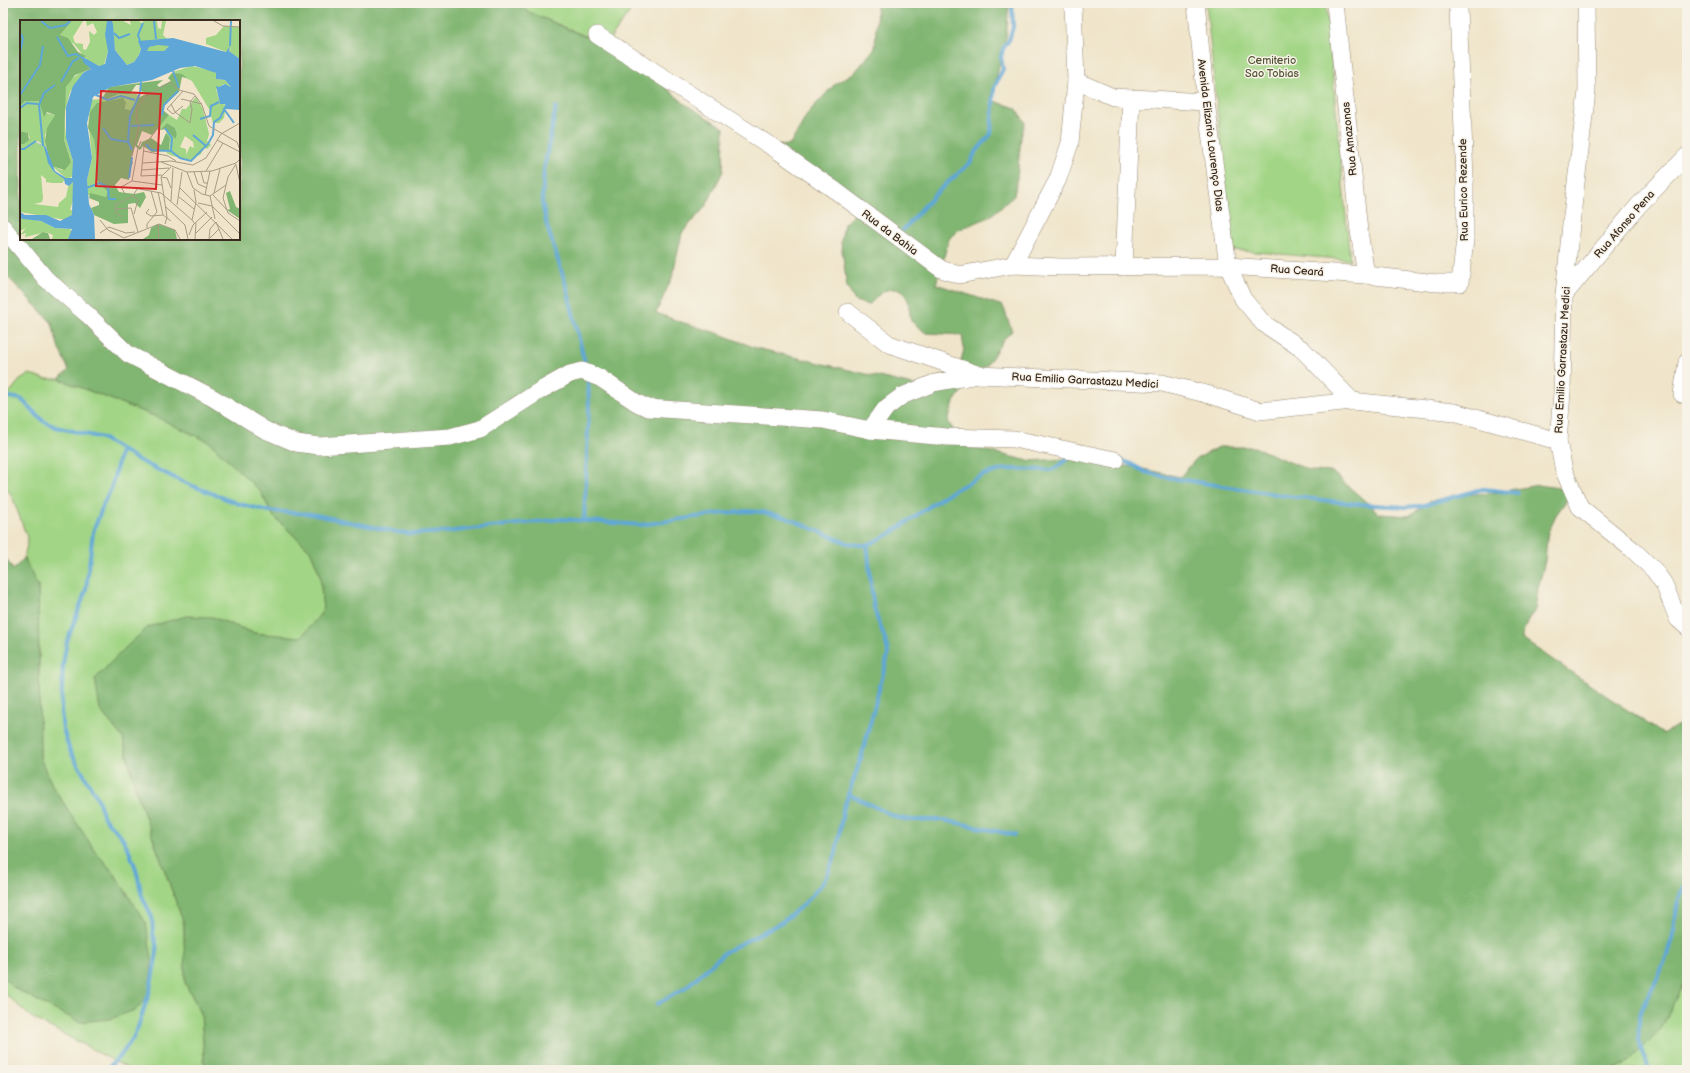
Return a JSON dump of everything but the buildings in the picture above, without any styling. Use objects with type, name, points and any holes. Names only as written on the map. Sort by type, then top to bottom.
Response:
[{"type":"street","points":[[1013,264],[1058,179],[1070,143],[1076,81],[1073,3]]},
{"type":"street","name":"Avenida Elizario Lourenço Dias","points":[[1196,3],[1206,102],[1228,266],[1243,299],[1263,323],[1302,349],[1352,401]]},
{"type":"street","name":"Rua Amazonas","points":[[1335,3],[1359,231],[1366,275]]},
{"type":"street","name":"Rua Eurico Rezende","points":[[1366,275],[1436,283],[1460,283],[1465,239],[1465,178],[1458,9],[1456,3]]},
{"type":"street","name":"Rua Emilio Garrastazu Medici","points":[[979,375],[1162,383],[1210,395],[1260,411],[1352,401],[1454,412],[1558,441],[1562,393],[1564,295],[1587,91],[1586,3]]},
{"type":"street","name":"Rua da Bahia","points":[[597,35],[777,150],[836,191],[940,269],[959,275],[1013,264],[1061,267],[1228,266]]},
{"type":"street","points":[[1076,81],[1113,97],[1206,102]]},
{"type":"street","points":[[1124,267],[1131,98]]},
{"type":"street","name":"Rua Afonso Pena","points":[[1564,295],[1638,206],[1687,156]]},
{"type":"street","points":[[3,227],[46,279],[88,315],[128,354],[213,398],[265,430],[296,443],[319,446],[450,437],[480,429],[541,390],[570,374],[582,371],[600,378],[637,403],[648,408],[823,420],[870,430],[947,437],[1014,439],[1115,460]]},
{"type":"street","name":"Rua Ceará","points":[[1228,266],[1366,275]]},
{"type":"street","points":[[848,312],[889,344],[979,375]]},
{"type":"street","points":[[1682,394],[1687,362]]},
{"type":"street","points":[[870,430],[886,408],[902,396],[934,383],[979,375]]},
{"type":"street","points":[[1558,441],[1564,471],[1580,507],[1654,570],[1664,584],[1678,619],[1687,627]]},
{"type":"green space","points":[[3,3],[515,3],[527,11],[591,39],[660,82],[685,104],[724,128],[723,171],[706,206],[682,233],[672,278],[656,313],[717,333],[756,348],[917,386],[959,369],[964,349],[962,335],[926,333],[911,321],[908,300],[902,290],[887,290],[869,305],[855,301],[847,287],[841,242],[844,224],[859,209],[775,146],[790,145],[808,113],[835,84],[855,72],[875,48],[877,6],[879,3],[1009,3],[1006,38],[991,100],[1016,108],[1025,122],[1021,137],[1014,196],[989,217],[958,230],[949,239],[936,284],[1003,306],[1012,331],[1003,340],[987,365],[970,380],[954,402],[948,421],[962,445],[1029,461],[1064,459],[1134,467],[1180,477],[1196,459],[1219,447],[1254,447],[1311,471],[1332,472],[1380,514],[1409,516],[1430,501],[1459,495],[1492,493],[1538,485],[1559,488],[1571,494],[1556,515],[1548,532],[1545,561],[1538,588],[1535,611],[1529,618],[1522,635],[1522,639],[1663,734],[1687,720],[1687,975],[1661,1029],[1626,1064],[1613,1070],[205,1070],[201,1013],[185,983],[184,924],[136,791],[123,738],[100,710],[95,679],[148,627],[186,616],[212,617],[254,633],[301,637],[323,611],[320,574],[310,550],[274,517],[260,491],[209,442],[154,416],[59,379],[69,370],[59,349],[52,323],[9,278],[3,278]]},
{"type":"green space","points":[[515,3],[636,3],[606,45],[527,11]]},
{"type":"green space","name":"Cemiterio Sao Tobias","points":[[1206,3],[1326,3],[1350,260],[1232,250]]},
{"type":"green space","points":[[30,374],[45,379],[59,379],[154,416],[210,442],[260,491],[274,517],[310,550],[320,574],[323,611],[301,638],[254,633],[212,617],[100,710],[123,738],[136,791],[184,924],[185,982],[201,1013],[205,1070],[131,1070],[31,1017],[3,992],[3,977],[13,987],[47,1006],[129,896],[113,872],[95,851],[53,787],[40,758],[38,587],[24,558],[28,540],[12,496],[3,483],[3,408],[9,393],[20,380]]},
{"type":"green space","points":[[3,553],[13,570],[24,558],[38,587],[40,758],[53,787],[95,851],[113,872],[146,923],[152,959],[150,994],[137,1009],[111,1019],[80,1022],[13,987],[3,977]]},
{"type":"green space","points":[[1687,975],[1687,1070],[1613,1070],[1626,1064],[1661,1029]]},
{"type":"waterway","points":[[903,230],[935,194],[970,163],[975,153],[991,134],[994,88],[1003,69],[1001,57],[1003,49],[1009,40],[1013,27],[1012,3]]},
{"type":"waterway","points":[[556,107],[544,169],[542,202],[547,226],[567,288],[586,368]]},
{"type":"waterway","points":[[584,521],[589,408],[588,377]]},
{"type":"waterway","points":[[3,392],[9,397],[21,399],[43,421],[56,427],[102,438],[138,460],[183,482],[239,504],[269,511],[311,514],[413,534],[445,532],[562,519],[640,525],[746,511],[762,512],[787,518],[847,543],[867,545],[890,534],[947,494],[983,475],[1005,469],[1051,470],[1056,468],[1071,456]]},
{"type":"waterway","points":[[106,1070],[121,1055],[133,1038],[138,1027],[150,990],[157,952],[156,943],[153,934],[152,917],[142,896],[136,869],[128,848],[121,836],[104,818],[98,799],[70,751],[63,729],[61,711],[63,664],[67,641],[86,590],[93,532],[111,489],[121,450]]},
{"type":"waterway","points":[[1119,460],[1129,463],[1145,472],[1165,477],[1287,496],[1358,504],[1405,507],[1420,506],[1483,489],[1518,493]]},
{"type":"waterway","points":[[657,1004],[685,988],[725,952],[782,922],[804,904],[827,876],[836,853],[843,810],[861,758],[888,655],[888,649],[874,607],[867,544]]},
{"type":"waterway","points":[[848,794],[898,818],[912,820],[940,820],[1015,835]]},
{"type":"waterway","points":[[1650,1070],[1642,1053],[1639,1042],[1640,1016],[1644,1003],[1660,973],[1666,957],[1674,929],[1678,900],[1687,883]]}]
